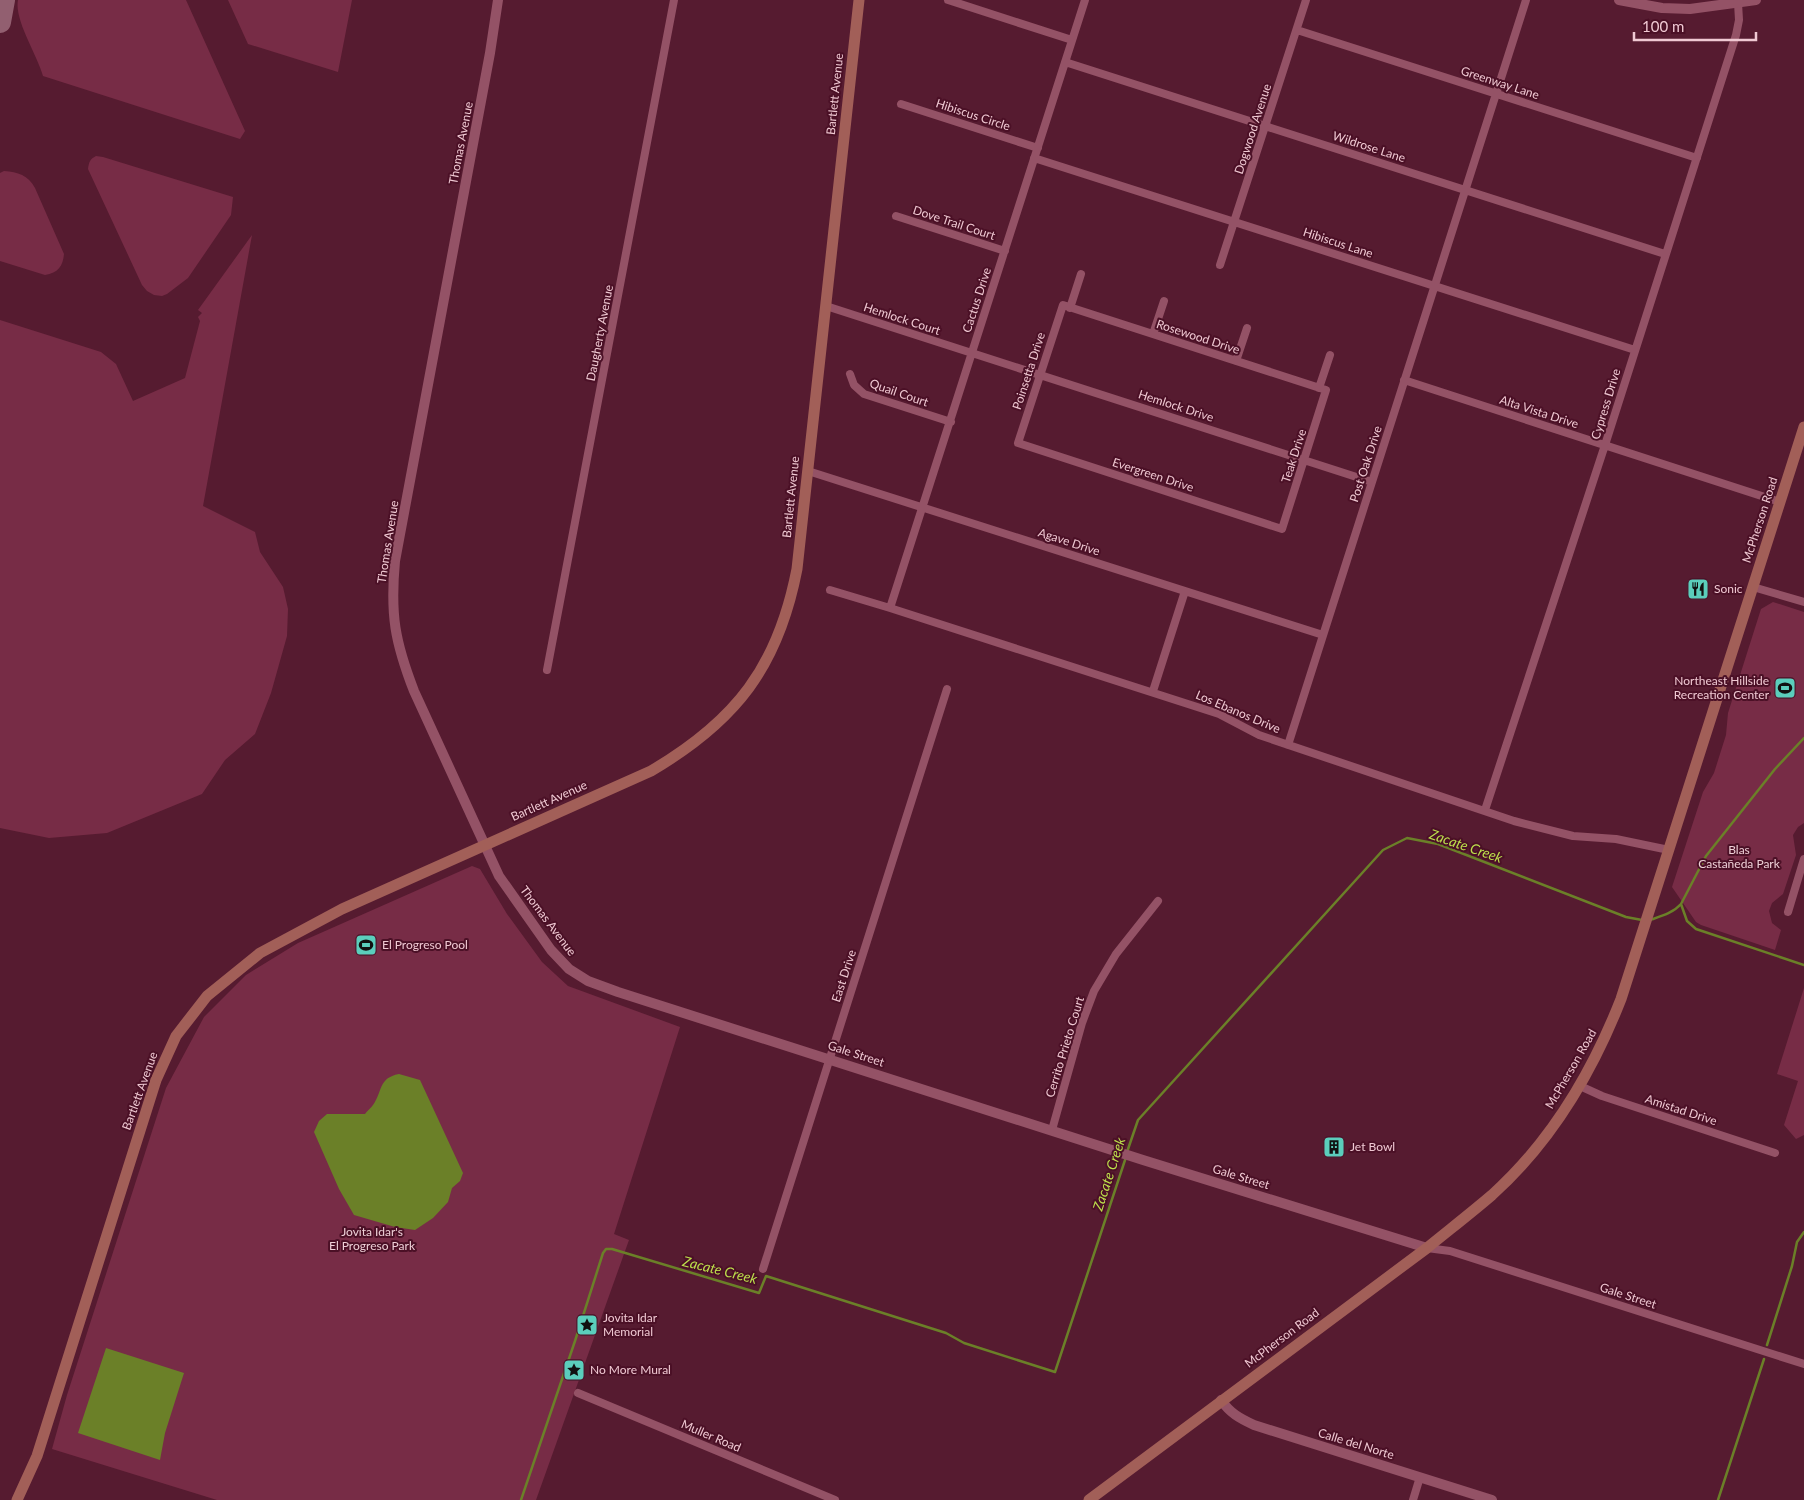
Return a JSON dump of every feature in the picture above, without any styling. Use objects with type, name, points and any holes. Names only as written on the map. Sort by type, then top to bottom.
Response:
[{"type":"main road","name":"Bartlett Avenue","points":[[17,1500],[37,1456],[156,1080],[176,1036],[207,996],[260,953],[342,909],[651,771],[678,755],[717,725],[747,692],[769,656],[790,603],[797,569],[859,0]]},
{"type":"main road","name":"McPherson Road","points":[[1089,1500],[1427,1248],[1493,1194],[1515,1172],[1556,1124],[1580,1086],[1608,1032],[1621,999],[1804,427]]},
{"type":"street","name":"Thomas Avenue","points":[[498,0],[490,53],[395,562],[392,588],[396,638],[414,691],[499,876],[551,950],[569,969],[588,981],[672,1008]]},
{"type":"street","name":"Daugherty Avenue","points":[[547,670],[674,0]]},
{"type":"street","points":[[948,0],[1072,40]]},
{"type":"street","name":"Cactus Drive","points":[[890,608],[1085,0]]},
{"type":"street","name":"Dogwood Avenue","points":[[1220,265],[1306,0]]},
{"type":"street","name":"Post Oak Drive","points":[[1288,745],[1526,0]]},
{"type":"street","points":[[1619,0],[1662,8],[1690,9],[1756,0]]},
{"type":"street","name":"Cypress Drive","points":[[1485,810],[1605,445],[1736,35],[1739,20],[1738,3]]},
{"type":"street","name":"Greenway Lane","points":[[1296,30],[1697,158]]},
{"type":"street","name":"Wildrose Lane","points":[[1065,62],[1665,254]]},
{"type":"street","name":"Hibiscus Circle","points":[[901,104],[1038,148]]},
{"type":"street","name":"Hibiscus Lane","points":[[1034,158],[1635,350]]},
{"type":"street","name":"Dove Trail Court","points":[[896,216],[1004,251]]},
{"type":"street","name":"Poinsetta Drive","points":[[1018,443],[1040,374],[1066,306],[1081,274]]},
{"type":"street","points":[[1153,334],[1164,301]]},
{"type":"street","name":"Hemlock Court","points":[[826,306],[972,353]]},
{"type":"street","name":"Rosewood Drive","points":[[1066,306],[1323,389]]},
{"type":"street","points":[[1236,361],[1247,328]]},
{"type":"street","name":"Hemlock Drive","points":[[972,353],[1372,482]]},
{"type":"street","name":"Teak Drive","points":[[1282,529],[1305,460],[1330,354]]},
{"type":"street","name":"Quail Court","points":[[850,374],[854,386],[864,394],[951,422]]},
{"type":"street","name":"Alta Vista Drive","points":[[1404,380],[1780,502]]},
{"type":"street","name":"Evergreen Drive","points":[[1018,443],[1282,529]]},
{"type":"street","name":"Agave Drive","points":[[808,471],[1323,635]]},
{"type":"street","points":[[1753,586],[1804,602]]},
{"type":"street","name":"Los Ebanos Drive","points":[[830,590],[1153,692],[1218,714],[1259,735],[1514,821],[1573,836],[1616,839],[1669,850]]},
{"type":"street","points":[[1153,692],[1184,591]]},
{"type":"street","name":"East Drive","points":[[763,1269],[947,689]]},
{"type":"street","points":[[1788,912],[1804,859]]},
{"type":"street","name":"Cerrito Prieto Court","points":[[1052,1130],[1082,1023],[1094,991],[1116,954],[1158,901]]},
{"type":"street","name":"Gale Street","points":[[672,1008],[1138,1158],[1427,1248],[1450,1251],[1804,1364]]},
{"type":"street","name":"Amistad Drive","points":[[1580,1086],[1602,1096],[1775,1152]]},
{"type":"street","name":"Muller Road","points":[[578,1393],[835,1500]]},
{"type":"street","name":"Calle del Norte","points":[[1221,1400],[1229,1412],[1254,1425],[1492,1500]]},
{"type":"street","points":[[1413,1500],[1420,1477]]},
{"type":"green space","points":[[18,0],[186,0],[245,131],[240,139],[43,76],[19,17]]},
{"type":"green space","points":[[228,0],[352,0],[338,72],[248,44]]},
{"type":"green space","points":[[96,156],[233,197],[231,215],[188,278],[167,294],[162,296],[154,295],[142,285],[88,169],[90,161]]},
{"type":"green space","points":[[4,171],[22,175],[35,188],[64,254],[61,265],[53,273],[45,275],[0,261],[0,173]]},
{"type":"green space","points":[[252,235],[203,506],[255,532],[260,552],[283,587],[288,609],[287,636],[271,693],[255,734],[225,760],[202,794],[107,833],[49,838],[0,828],[0,320],[101,352],[116,364],[133,401],[185,378],[200,321],[198,317],[202,313],[198,310]]},
{"type":"green space","name":"Blas Castañeda Park","points":[[1773,602],[1804,612],[1804,823],[1798,827],[1793,835],[1796,855],[1783,894],[1772,903],[1769,911],[1772,923],[1781,930],[1775,950],[1696,922],[1672,887],[1703,792],[1714,773],[1726,735],[1728,713],[1761,609]]},
{"type":"green space","name":"Jovita Idar's El Progreso Park","points":[[472,866],[480,869],[507,914],[542,962],[568,986],[680,1027],[614,1234],[629,1240],[536,1500],[217,1500],[52,1449],[67,1395],[166,1088],[204,1017],[246,975],[298,943]]},
{"type":"green space","points":[[1804,988],[1804,1135],[1796,1139],[1784,1125],[1798,1081],[1777,1074]]},
{"type":"shaded area","points":[[399,1074],[420,1080],[463,1173],[460,1181],[452,1188],[448,1202],[433,1218],[415,1230],[395,1227],[354,1215],[339,1189],[314,1132],[319,1121],[327,1114],[365,1114],[376,1100],[384,1082],[392,1076]]},
{"type":"shaded area","points":[[106,1348],[184,1373],[165,1433],[160,1460],[78,1433]]},
{"type":"waterway","name":"Zacate Creek","points":[[1650,920],[1671,912],[1681,904],[1706,856],[1775,769],[1804,738]]},
{"type":"waterway","name":"Zacate Creek","points":[[1127,1152],[1138,1120],[1383,850],[1407,838],[1438,844],[1626,917],[1642,920]]},
{"type":"waterway","points":[[1681,904],[1687,921],[1696,929],[1804,965]]},
{"type":"waterway","name":"Zacate Creek","points":[[521,1500],[603,1253],[606,1249],[612,1249],[759,1293],[766,1276],[946,1333],[964,1343],[1055,1372],[1126,1157]]},
{"type":"waterway","points":[[1767,1345],[1792,1266],[1797,1242],[1804,1232]]},
{"type":"waterway","points":[[1718,1500],[1764,1359]]},
{"type":"taxiway","points":[[0,22],[4,0]]},
{"type":"place","name":"Sonic","points":[[1698,589]]},
{"type":"place","name":"Northeast Hillside Recreation Center","points":[[1785,688]]},
{"type":"place","name":"El Progreso Pool","points":[[366,945]]},
{"type":"place","name":"Jet Bowl","points":[[1334,1147]]},
{"type":"place","name":"Jovita Idar Memorial","points":[[587,1325]]},
{"type":"place","name":"No More Mural","points":[[574,1370]]}]
